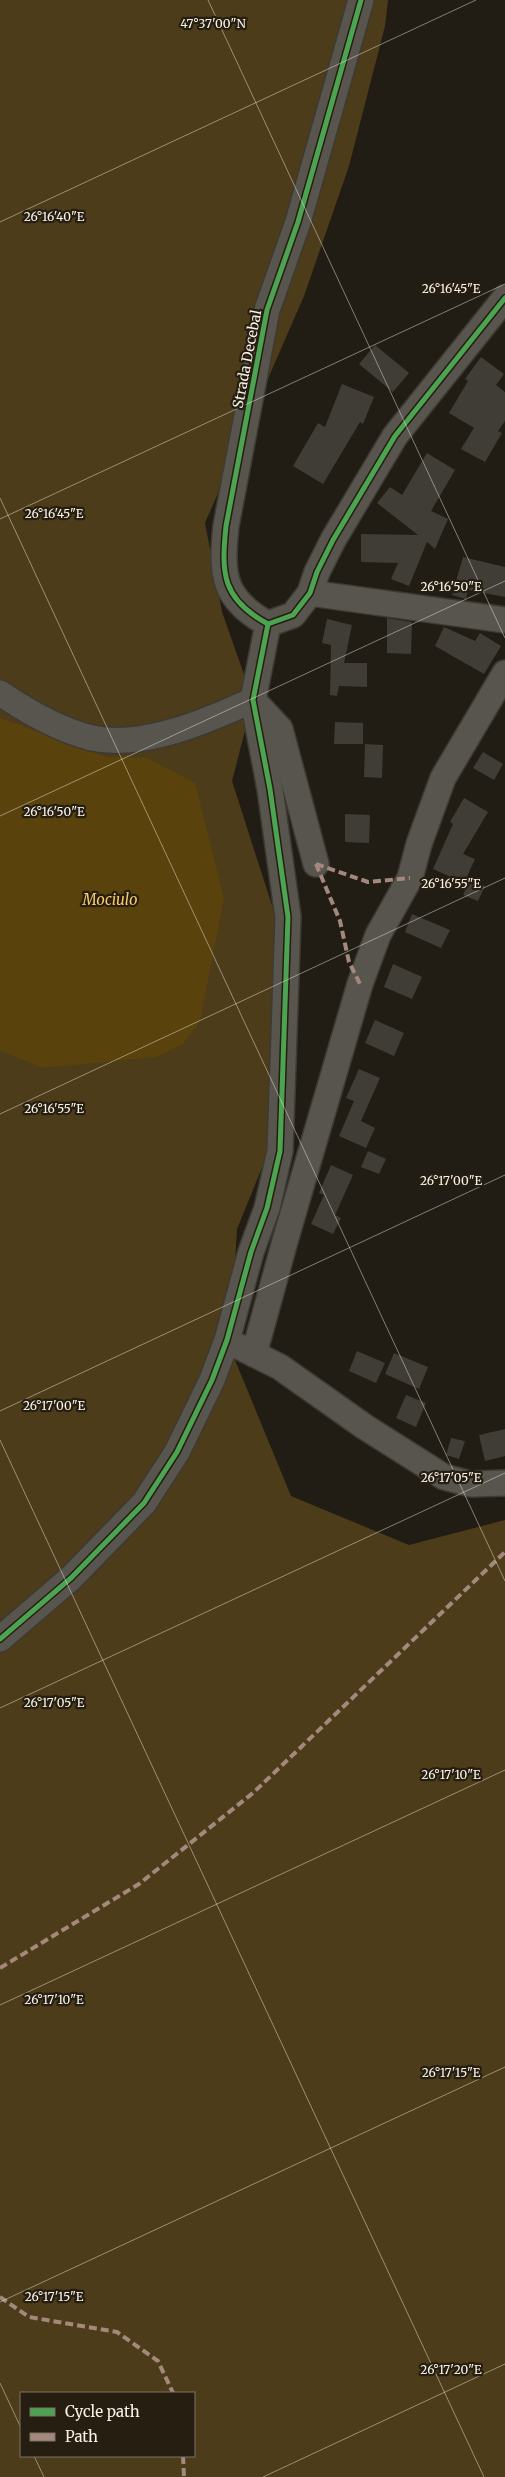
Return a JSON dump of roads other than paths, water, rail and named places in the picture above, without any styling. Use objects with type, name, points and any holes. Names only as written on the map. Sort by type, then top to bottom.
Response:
[{"type":"street","name":"Strada Decebal","points":[[268,624],[249,613],[229,589],[223,560],[226,526],[268,310],[298,222],[360,0]]},
{"type":"street","points":[[0,1639],[71,1578],[144,1503],[178,1452],[212,1380],[227,1340],[251,1252],[267,1208],[280,1151],[288,917],[270,789],[252,700],[268,624],[293,615],[310,593],[317,572],[333,540],[395,436],[505,298]]},
{"type":"street","points":[[310,593],[505,620]]},
{"type":"street","points":[[254,1354],[284,1241],[360,984],[375,943],[410,878],[419,844],[444,778],[505,673]]},
{"type":"street","points":[[0,693],[21,707],[60,727],[93,738],[123,741],[164,733],[210,720],[252,700]]},
{"type":"street","points":[[252,700],[280,730],[316,864]]},
{"type":"street","points":[[227,1340],[280,1367],[365,1427],[444,1477],[471,1484],[505,1483]]},
{"type":"water","name":"Mociulo","points":[[0,718],[107,757],[147,758],[195,783],[224,898],[200,1021],[183,1044],[156,1057],[42,1068],[0,1050]]}]
